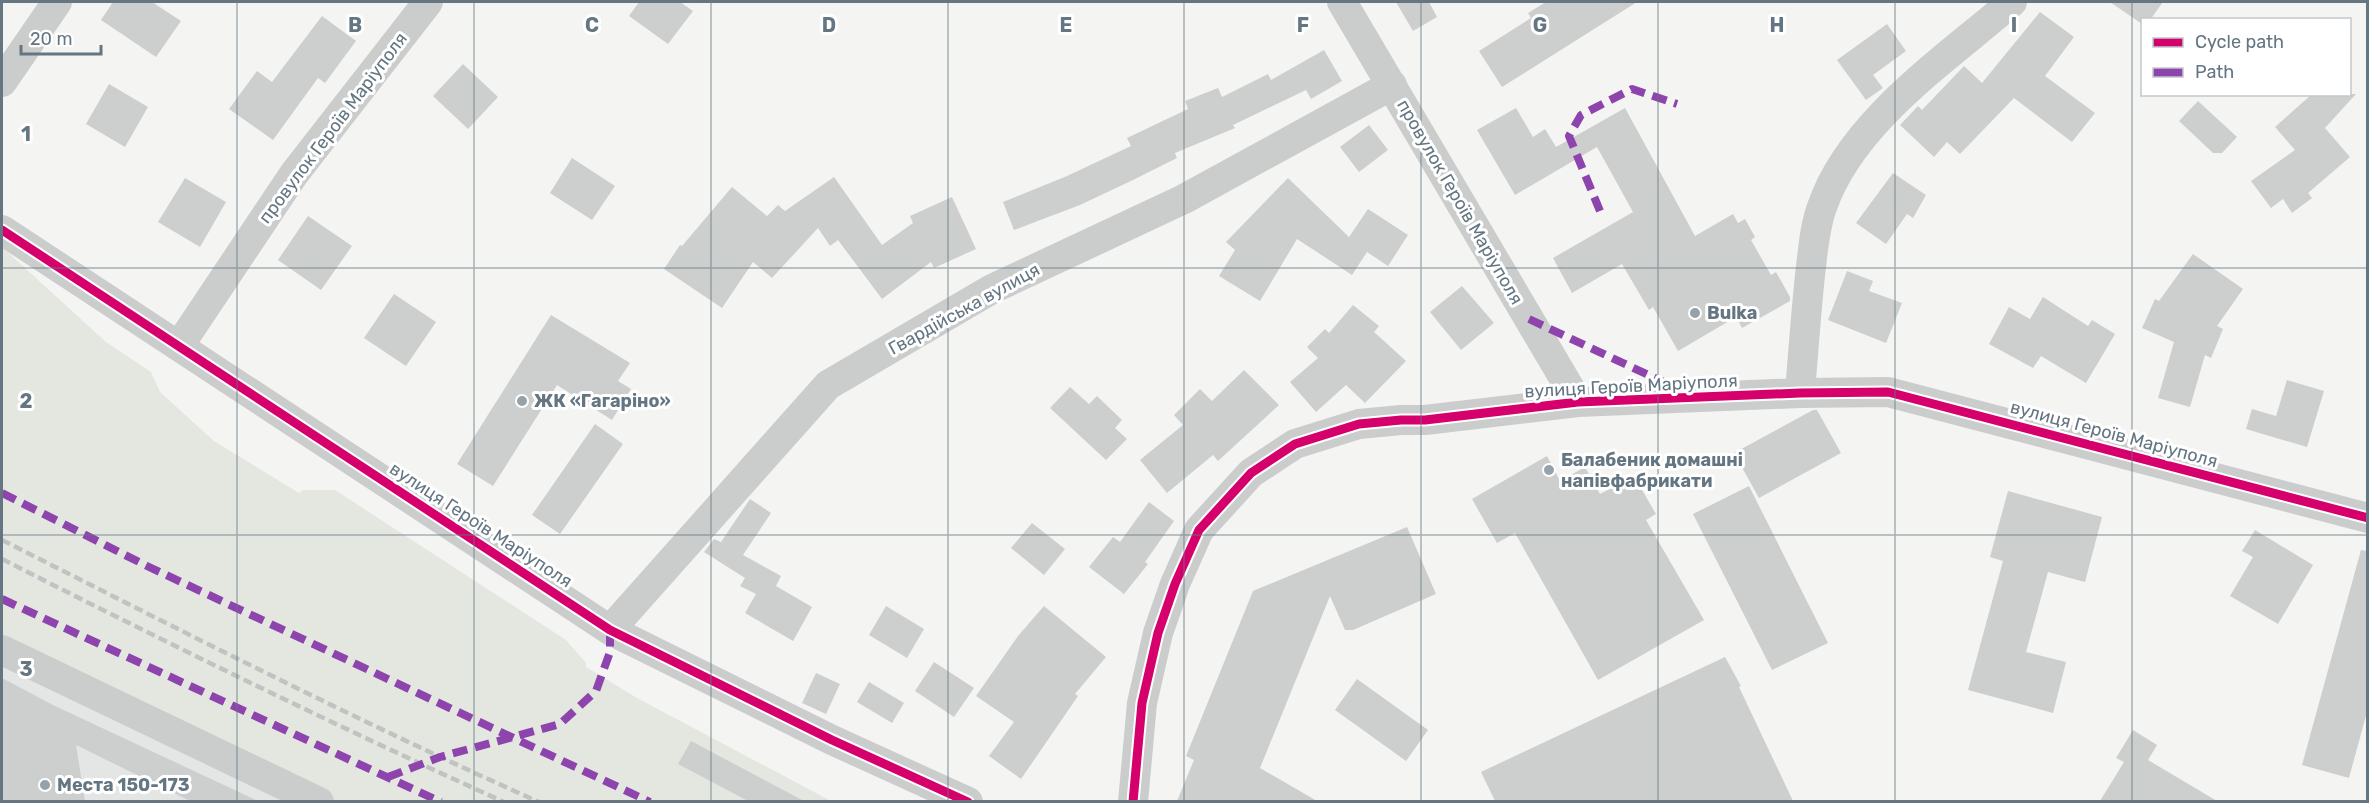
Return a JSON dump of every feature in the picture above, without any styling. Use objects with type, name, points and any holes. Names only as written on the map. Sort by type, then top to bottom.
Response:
[{"type":"street","points":[[2,82],[57,2]]},
{"type":"street","name":"провулок Героїв Маріуполя","points":[[179,346],[294,174],[428,2]]},
{"type":"street","name":"провулок Героїв Маріуполя","points":[[1342,2],[1578,402]]},
{"type":"street","points":[[1800,393],[1814,242],[1821,209],[1829,189],[1854,146],[1881,115],[2012,2]]},
{"type":"street","name":"Гвардійська вулиця","points":[[610,630],[828,385],[992,289],[1184,199],[1392,84]]},
{"type":"street","name":"вулиця Героїв Маріуполя","points":[[2,230],[610,630],[832,740],[968,801]]},
{"type":"street","name":"вулиця Героїв Маріуполя","points":[[1133,801],[1142,704],[1158,633],[1175,584],[1199,530],[1251,472],[1295,444],[1359,424],[1425,420],[1578,402],[1876,392],[1900,395],[2367,518]]},
{"type":"street","points":[[2,650],[319,801]]},
{"type":"shaded area","points":[[2,247],[106,342],[151,372],[160,392],[214,441],[299,493],[303,490],[335,490],[566,640],[586,663],[586,667],[637,698],[831,801],[319,801],[2,650]]},
{"type":"shaded area","points":[[2,650],[319,801],[2,801]]},
{"type":"building","points":[[113,2],[152,2],[181,21],[156,57],[101,20]]},
{"type":"building","points":[[639,2],[680,2],[693,11],[668,44],[629,16]]},
{"type":"building","points":[[1396,2],[1429,2],[1437,17],[1413,31]]},
{"type":"building","points":[[1546,2],[1637,2],[1502,87],[1479,51],[1531,18],[1528,13]]},
{"type":"building","points":[[2110,2],[2163,2],[2151,18],[2141,18],[2141,23]]},
{"type":"building","points":[[2040,12],[2074,37],[2045,76],[2095,113],[2072,142],[2014,98],[1960,154],[1947,142],[1934,157],[1900,125],[1918,106],[1922,110],[1964,66],[1982,83]]},
{"type":"building","points":[[322,16],[356,41],[325,83],[318,78],[273,140],[229,109],[257,71],[272,82]]},
{"type":"building","points":[[1887,24],[1906,51],[1873,75],[1883,88],[1866,100],[1837,60]]},
{"type":"building","points":[[1324,50],[1342,81],[1311,99],[1306,90],[1233,125],[1235,128],[1175,153],[1177,158],[1133,180],[1080,205],[1014,230],[1003,202],[1067,176],[1131,146],[1127,138],[1188,109],[1185,101],[1218,88],[1222,97],[1268,74],[1271,80]]},
{"type":"building","points":[[463,64],[498,97],[468,129],[433,96]]},
{"type":"building","points":[[109,84],[148,107],[125,147],[86,124]]},
{"type":"building","points":[[2356,94],[2325,128],[2350,157],[2308,193],[2312,198],[2292,213],[2283,199],[2271,208],[2251,181],[2295,150],[2275,127],[2310,96]]},
{"type":"building","points":[[2198,101],[2237,137],[2222,153],[2213,153],[2179,121]]},
{"type":"building","points":[[1516,108],[1533,137],[1545,129],[1556,147],[1625,108],[1695,236],[1733,214],[1738,223],[1745,219],[1755,237],[1751,240],[1771,275],[1776,272],[1790,301],[1742,328],[1736,317],[1678,351],[1653,307],[1649,310],[1622,264],[1572,293],[1553,258],[1633,212],[1597,147],[1515,195],[1477,130]]},
{"type":"building","points":[[1369,125],[1388,150],[1359,172],[1340,147]]},
{"type":"building","points":[[572,158],[615,186],[592,220],[550,193]]},
{"type":"building","points":[[1893,173],[1926,195],[1913,218],[1907,214],[1886,244],[1856,223]]},
{"type":"building","points":[[834,177],[882,245],[913,223],[910,216],[952,197],[976,249],[934,268],[931,262],[882,299],[838,240],[830,246],[818,228],[772,278],[753,262],[722,308],[664,269],[680,245],[682,246],[732,187],[767,216],[778,205],[785,211]]},
{"type":"building","points":[[185,178],[226,202],[200,247],[158,222]]},
{"type":"building","points":[[1288,178],[1349,237],[1368,209],[1408,235],[1388,266],[1367,252],[1352,275],[1297,239],[1260,301],[1219,276],[1235,250],[1226,242]]},
{"type":"building","points":[[308,216],[352,246],[321,290],[278,260]]},
{"type":"building","points":[[2193,254],[2243,289],[2217,326],[2223,329],[2211,358],[2205,355],[2190,407],[2158,398],[2174,342],[2142,328],[2155,299],[2159,301]]},
{"type":"building","points":[[1847,271],[1873,281],[1869,291],[1902,303],[1886,343],[1828,320]]},
{"type":"building","points":[[1462,286],[1494,323],[1461,350],[1430,312]]},
{"type":"building","points":[[394,294],[436,322],[406,366],[364,338]]},
{"type":"building","points":[[2043,297],[2088,326],[2092,320],[2115,334],[2086,383],[2041,356],[2033,368],[1989,344],[2009,307],[2030,319]]},
{"type":"building","points":[[1353,305],[1379,326],[1374,332],[1406,361],[1365,403],[1346,385],[1316,412],[1290,382],[1318,358],[1307,347],[1325,329],[1329,333]]},
{"type":"building","name":"ЖК «Гагаріно»","points":[[551,315],[630,363],[618,381],[631,389],[612,420],[557,385],[493,486],[457,464]]},
{"type":"building","points":[[1244,370],[1279,405],[1218,461],[1213,455],[1167,493],[1140,460],[1183,425],[1174,415],[1200,389],[1212,401]]},
{"type":"building","points":[[2287,380],[2324,391],[2307,447],[2246,429],[2252,409],[2276,416]]},
{"type":"building","points":[[1070,387],[1089,404],[1097,396],[1122,420],[1115,428],[1127,439],[1106,460],[1050,408]]},
{"type":"building","points":[[1813,410],[1817,410],[1841,453],[1759,498],[1734,453]]},
{"type":"building","points":[[595,424],[623,444],[560,534],[532,515]]},
{"type":"building","points":[[1547,456],[1560,481],[1585,467],[1600,494],[1634,476],[1656,514],[1646,520],[1704,620],[1598,680],[1515,533],[1497,543],[1472,499]]},
{"type":"building","points":[[1749,486],[1828,643],[1772,670],[1693,514]]},
{"type":"building","points":[[2008,491],[2102,517],[2085,582],[2048,572],[2026,652],[2066,662],[2053,713],[1968,690],[2003,561],[1990,557]]},
{"type":"building","points":[[750,499],[771,513],[743,555],[781,576],[776,586],[812,607],[793,641],[745,613],[756,594],[740,586],[745,578],[704,552],[714,539],[721,542]]},
{"type":"building","points":[[1149,502],[1174,521],[1145,562],[1148,564],[1124,594],[1089,567],[1113,537],[1120,542]]},
{"type":"building","points":[[1032,523],[1065,549],[1044,575],[1011,548]]},
{"type":"building","points":[[1407,527],[1436,594],[1353,630],[1345,630],[1330,596],[1260,768],[1317,801],[1177,801],[1194,760],[1186,756],[1253,591]]},
{"type":"building","points":[[2255,530],[2313,565],[2278,624],[2230,596],[2253,557],[2242,551]]},
{"type":"building","points":[[2361,550],[2367,551],[2367,712],[2349,778],[2302,765]]},
{"type":"building","points":[[886,606],[924,629],[907,658],[869,635]]},
{"type":"building","points":[[1044,606],[1106,657],[1075,694],[1078,696],[1021,779],[989,756],[1014,722],[976,696],[1018,636]]},
{"type":"building","points":[[1725,657],[1741,686],[1739,687],[1793,801],[1495,801],[1481,772]]},
{"type":"building","points":[[934,662],[974,688],[954,717],[915,691]]},
{"type":"building","points":[[816,673],[840,684],[826,714],[802,703]]},
{"type":"building","points":[[2,678],[53,705],[258,801],[190,801],[76,745],[85,801],[2,801]]},
{"type":"building","points":[[1357,679],[1428,730],[1406,761],[1335,710]]},
{"type":"building","points":[[869,682],[904,703],[892,723],[857,702]]},
{"type":"building","points":[[2133,730],[2157,745],[2148,760],[2217,801],[2100,801],[2124,762],[2116,758]]},
{"type":"building","points":[[691,741],[804,801],[748,801],[678,764]]},
{"type":"railway","points":[[2,540],[336,707],[539,802]]},
{"type":"railway","points":[[2,559],[251,683],[504,802]]},
{"type":"marked path","points":[[1600,211],[1569,136],[1581,115],[1632,89],[1677,104]]},
{"type":"marked path","points":[[1529,319],[1674,387]]},
{"type":"marked path","points":[[2,493],[147,566],[650,802]]},
{"type":"marked path","points":[[2,599],[441,802]]},
{"type":"marked path","points":[[388,777],[440,757],[560,724],[596,691],[610,652],[610,630]]},
{"type":"cycle path","points":[[2,230],[610,630],[832,740],[968,802]]},
{"type":"cycle path","points":[[1133,802],[1142,703],[1158,633],[1175,584],[1199,530],[1251,473],[1295,444],[1359,424],[1425,420],[1578,402],[1800,393],[1888,392],[2368,518]]},
{"type":"place","name":"Bulka","points":[[1695,313]]},
{"type":"place","name":"ЖК «Гагаріно»","points":[[522,401]]},
{"type":"place","name":"Балабеник домашні напівфабрикати","points":[[1549,470]]},
{"type":"place","name":"Места 150-173","points":[[45,785]]}]
